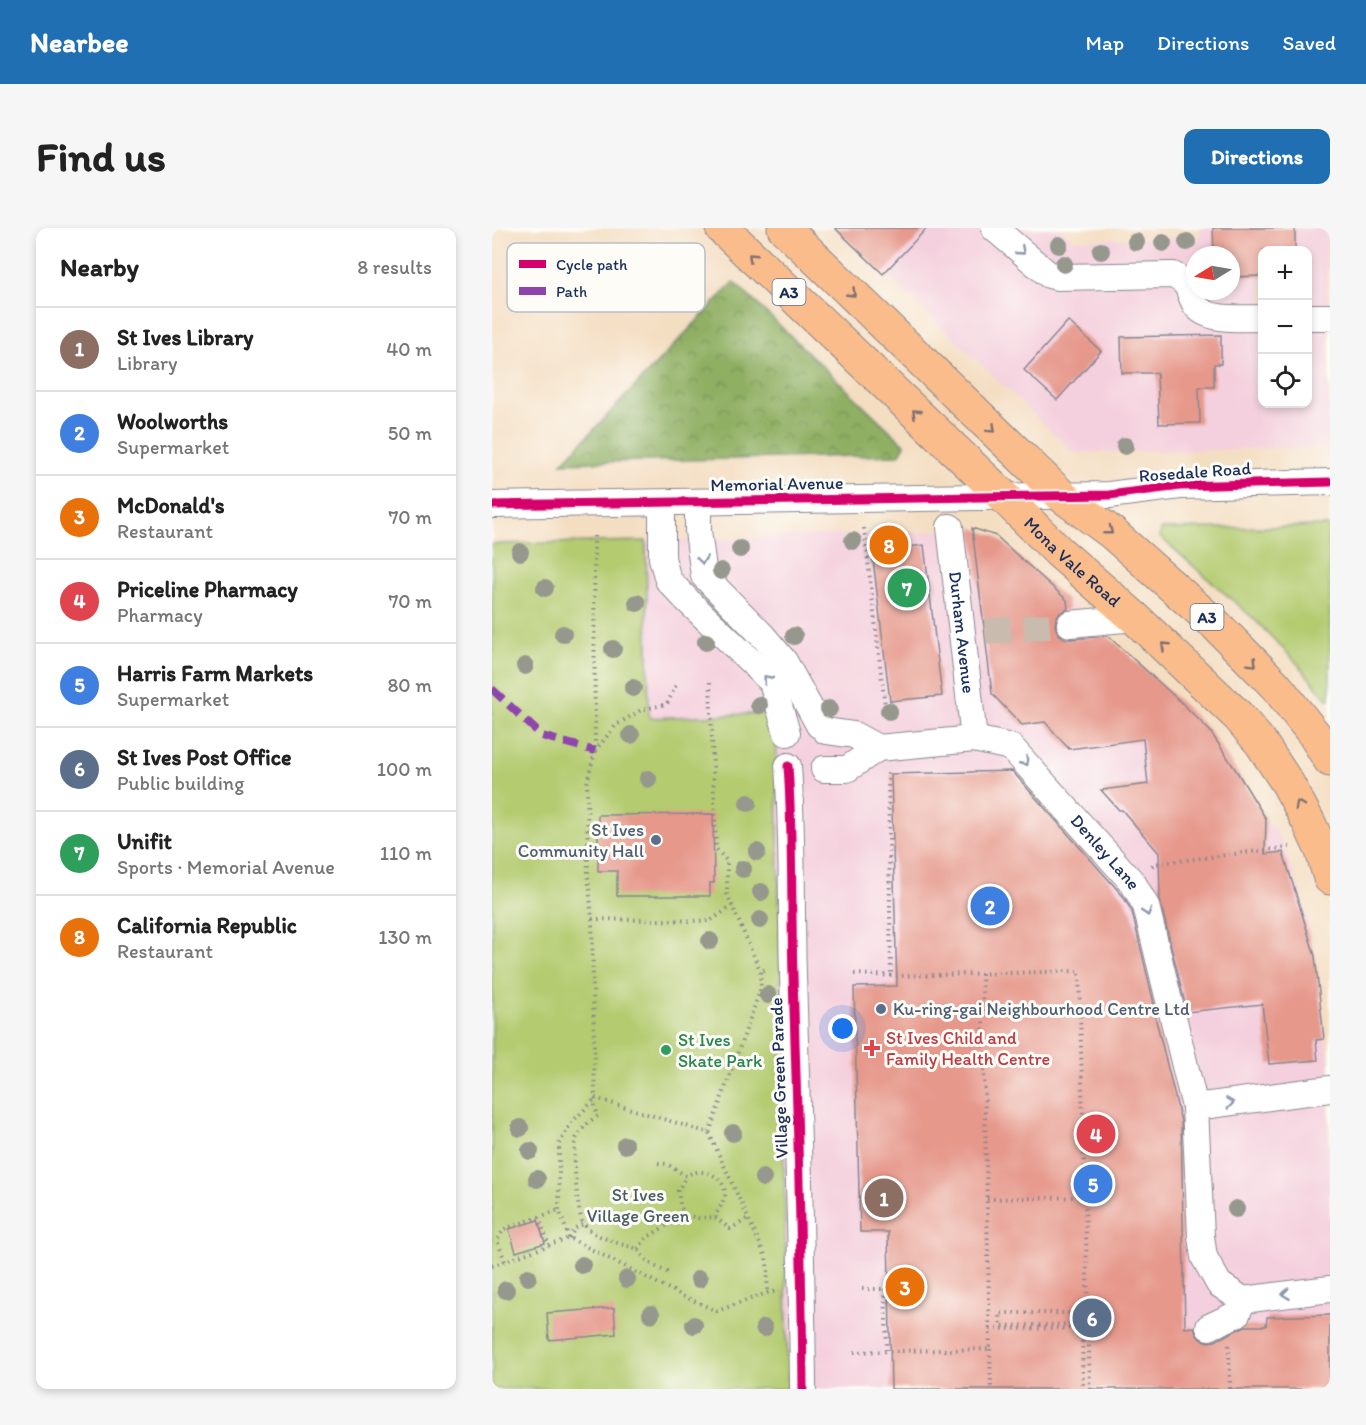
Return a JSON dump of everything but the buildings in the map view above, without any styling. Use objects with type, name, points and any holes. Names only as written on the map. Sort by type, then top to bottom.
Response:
[{"type":"highway","name":"Mona Vale Road","points":[[722,228],[1059,552],[1135,618],[1238,716],[1261,743],[1288,784],[1322,851],[1330,878]]},
{"type":"highway","name":"A3","points":[[784,228],[1062,496],[1112,533],[1216,625],[1276,686],[1314,734],[1330,760]]},
{"type":"street","points":[[994,228],[1049,275],[1057,277],[1173,275],[1190,288],[1196,306],[1204,312],[1232,318],[1258,318]]},
{"type":"street","points":[[1312,317],[1330,317]]},
{"type":"street","name":"Rosedale Road","points":[[1062,496],[1109,495],[1180,486],[1330,482]]},
{"type":"street","name":"Memorial Avenue","points":[[492,505],[1062,496]]},
{"type":"street","points":[[698,502],[698,531],[705,576],[764,636],[784,661],[823,728],[831,738],[834,747],[830,763],[807,770],[783,758],[783,741],[787,733],[794,727],[811,723],[823,728],[854,735],[878,748]]},
{"type":"street","points":[[662,503],[662,558],[668,580],[772,681],[787,733]]},
{"type":"street","name":"Durham Avenue","points":[[950,527],[973,633],[974,738]]},
{"type":"street","points":[[1070,624],[1135,618]]},
{"type":"street","name":"Denley Lane","points":[[807,770],[847,769],[878,748],[974,738],[1011,747],[1133,883],[1146,906],[1148,953],[1195,1107],[1189,1149],[1204,1257],[1219,1284],[1243,1300]]},
{"type":"street","name":"Village Green Parade","points":[[803,1389],[790,802],[807,770]]},
{"type":"street","points":[[1195,1107],[1330,1089]]},
{"type":"street","points":[[1219,1332],[1237,1314],[1243,1300],[1330,1289]]},
{"type":"path","points":[[864,528],[886,715]]},
{"type":"path","points":[[594,536],[595,751],[587,783],[595,1107],[598,1116],[590,1120],[576,1138],[574,1167],[580,1216],[584,1224],[597,1235],[638,1250],[643,1258],[652,1265],[671,1274]]},
{"type":"path","points":[[710,682],[716,849],[727,861],[727,894],[760,970],[761,988],[709,1133],[766,1257],[767,1293]]},
{"type":"path","points":[[595,751],[616,725],[641,710],[667,704],[677,683]]},
{"type":"path","points":[[888,773],[891,975]]},
{"type":"path","points":[[1146,872],[1154,864],[1293,847]]},
{"type":"path","points":[[592,919],[710,921],[732,906]]},
{"type":"path","points":[[760,970],[778,970]]},
{"type":"path","points":[[854,974],[1079,971],[1090,1389]]},
{"type":"path","points":[[982,973],[991,1389]]},
{"type":"path","points":[[595,1098],[709,1133]]},
{"type":"path","points":[[595,1098],[571,1123],[559,1144],[559,1210],[568,1238],[717,1311],[767,1293],[784,1290]]},
{"type":"path","points":[[658,1163],[667,1164],[686,1176]]},
{"type":"path","points":[[684,1215],[678,1191],[686,1176],[692,1172],[705,1172],[713,1174],[721,1182],[725,1194],[722,1205],[715,1216]]},
{"type":"path","points":[[987,1199],[1085,1197]]},
{"type":"path","points":[[505,1261],[497,1240],[504,1229],[559,1210]]},
{"type":"path","points":[[638,1250],[646,1238],[684,1215],[699,1218],[715,1216],[730,1229],[748,1219]]},
{"type":"path","points":[[539,1216],[549,1246]]},
{"type":"path","points":[[492,1266],[568,1238],[575,1228],[584,1224]]},
{"type":"path","points":[[862,1289],[887,1289],[886,1350]]},
{"type":"path","points":[[990,1329],[1076,1328],[1076,1320],[1076,1312],[1000,1313],[1001,1326],[1059,1324],[1070,1324],[1082,1324],[1083,1389]]},
{"type":"path","points":[[1219,1332],[1230,1389]]},
{"type":"path","points":[[854,1352],[990,1348]]},
{"type":"shaded area","points":[[839,228],[1059,228],[1074,240],[1200,237],[1200,228],[1326,228],[1330,447],[1074,453]]},
{"type":"shaded area","points":[[980,530],[996,536],[1210,731],[1282,842],[1302,897],[1315,956],[1329,1061],[1330,1389],[788,1389],[776,713],[649,718],[646,541]]},
{"type":"green space","points":[[734,282],[905,445],[899,455],[562,463]]},
{"type":"green space","points":[[1328,526],[1330,699],[1327,699],[1296,662],[1254,619],[1159,536],[1162,529]]},
{"type":"green space","name":"St Ives Village Green","points":[[646,541],[649,718],[776,713],[788,1389],[492,1389],[492,544]]},
{"type":"tunnel","points":[[985,632],[1070,624]]},
{"type":"marked path","points":[[492,689],[542,736],[595,751]]},
{"type":"cycle path","points":[[492,505],[1109,495],[1180,486],[1330,482]]},
{"type":"cycle path","points":[[788,766],[803,1389]]},
{"type":"place","name":"California Republic","points":[[889,545]]},
{"type":"place","name":"Unifit","points":[[907,588]]},
{"type":"place","name":"St Ives Community Hall","points":[[656,840]]},
{"type":"place","name":"Woolworths","points":[[990,906]]},
{"type":"place","name":"Ku-ring-gai Neighbourhood Centre Ltd","points":[[881,1009]]},
{"type":"place","name":"St Ives Child and Family Health Centre","points":[[872,1048]]},
{"type":"place","name":"St Ives Skate Park","points":[[666,1050]]},
{"type":"place","name":"Priceline Pharmacy","points":[[1096,1134]]},
{"type":"place","name":"Harris Farm Markets","points":[[1093,1184]]},
{"type":"place","name":"St Ives Library","points":[[884,1198]]},
{"type":"place","name":"McDonald's","points":[[905,1287]]},
{"type":"place","name":"St Ives Post Office","points":[[1092,1318]]}]
